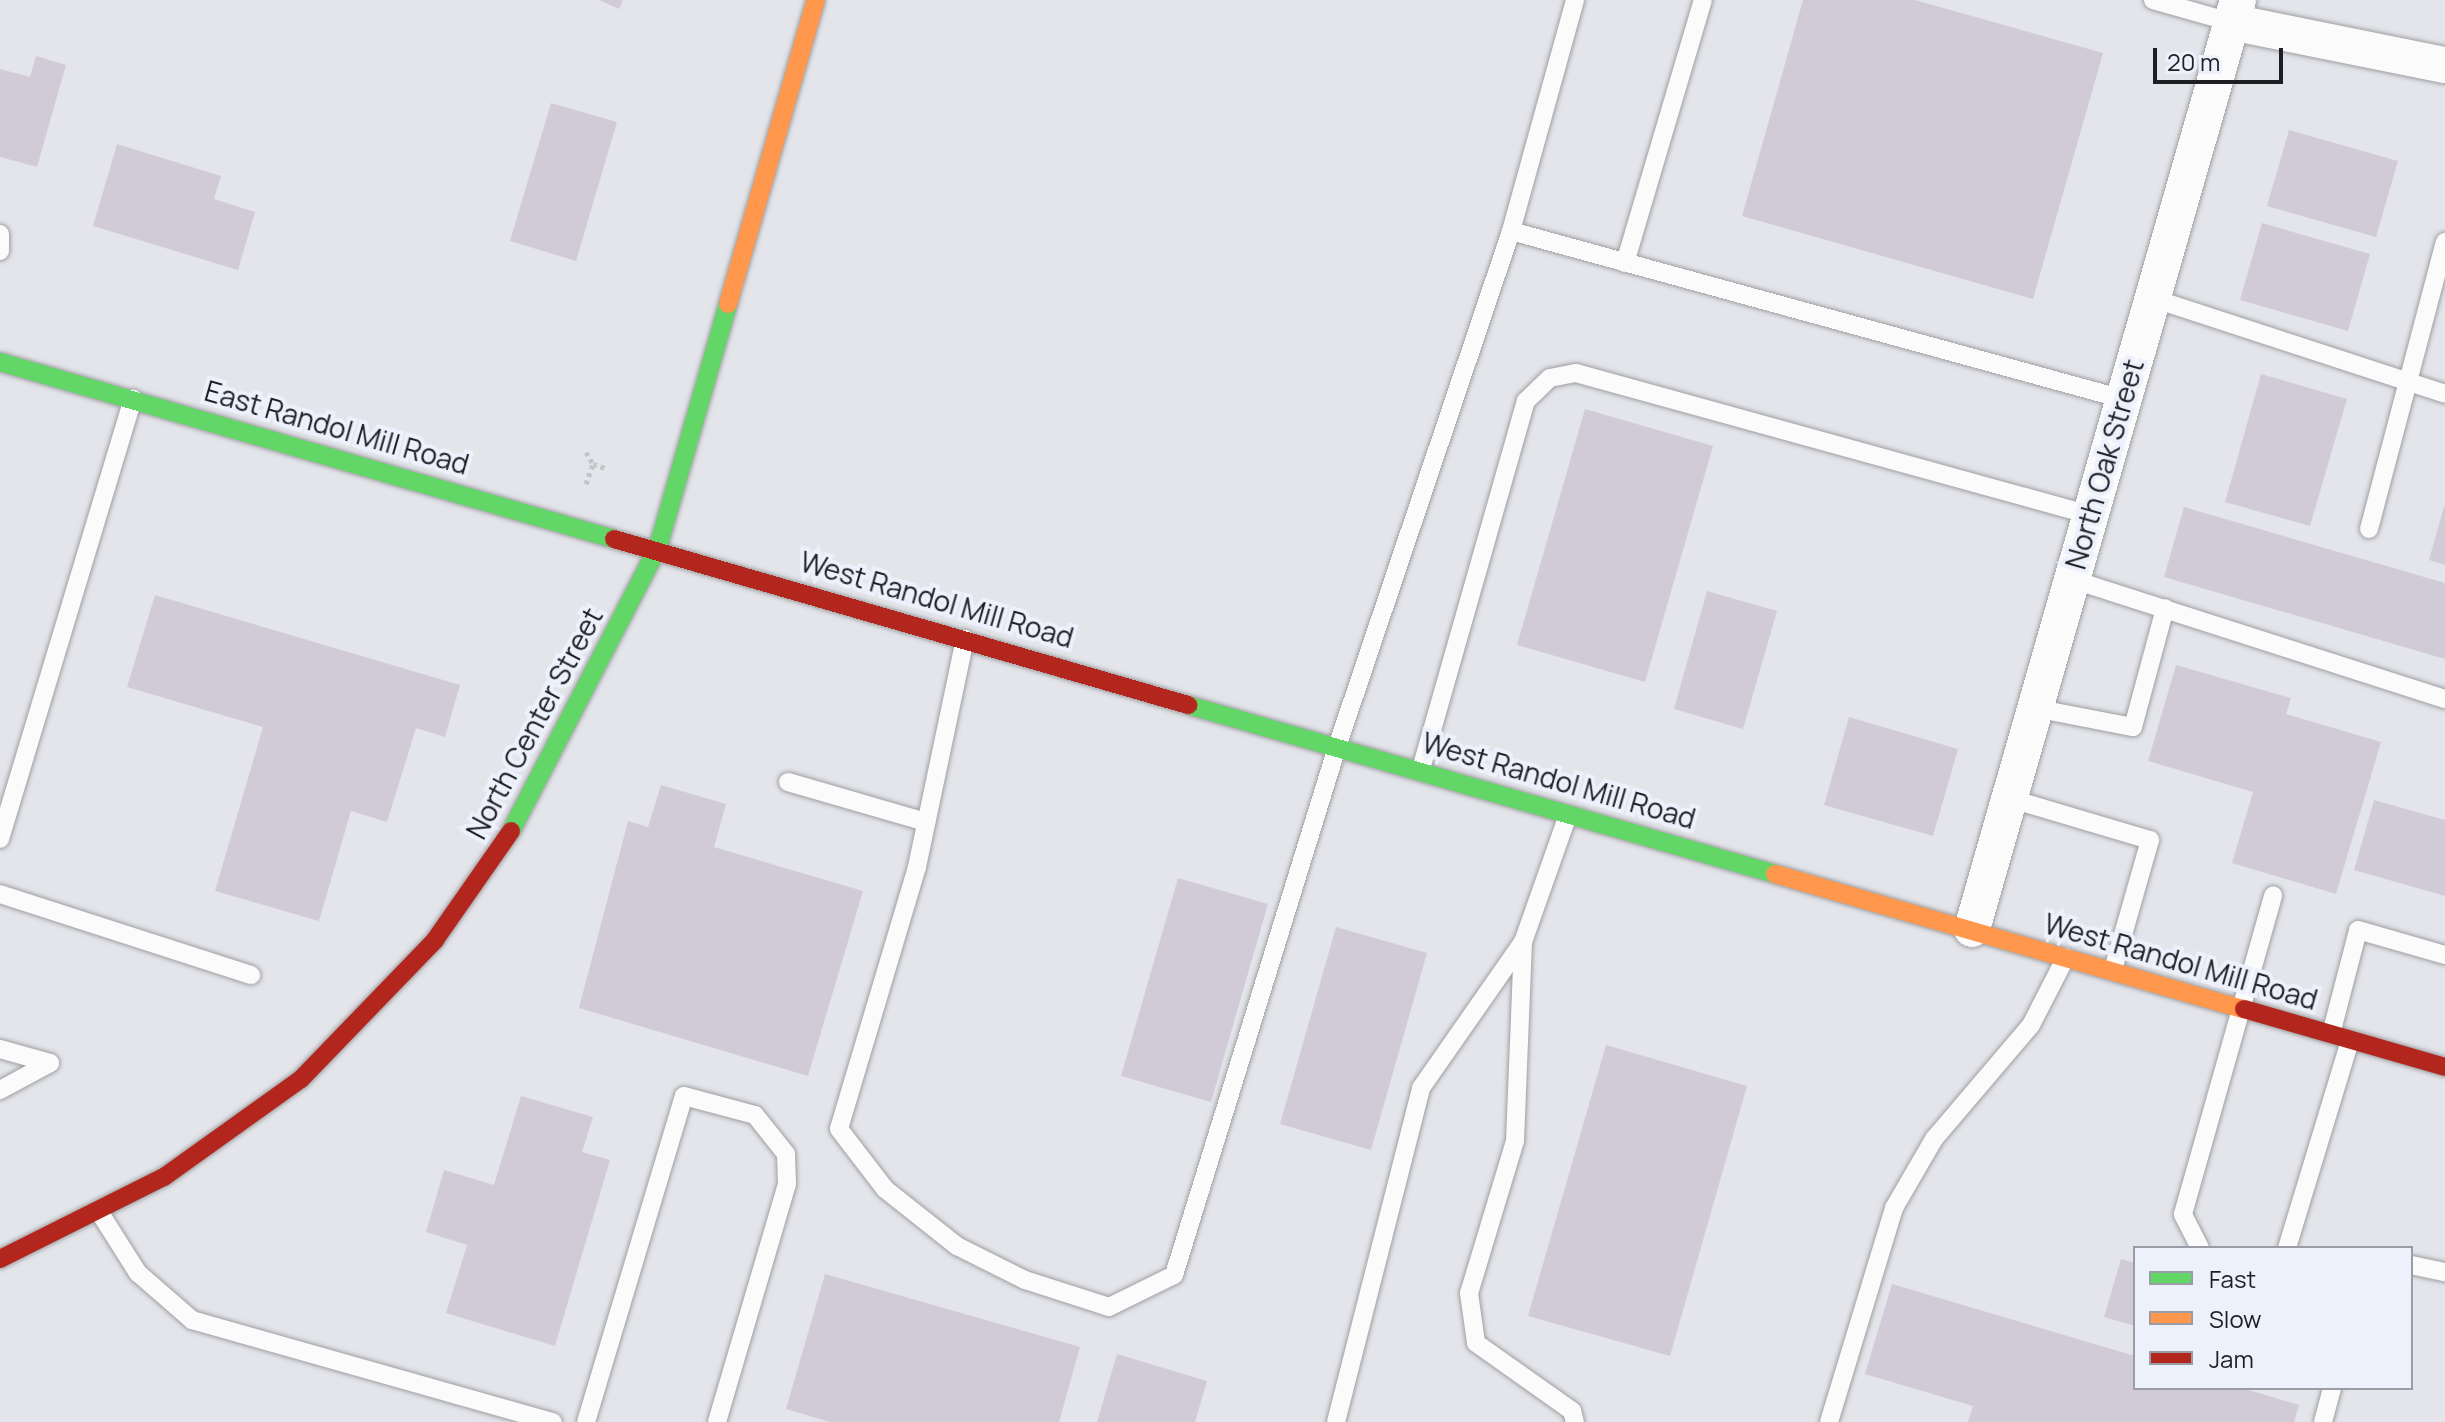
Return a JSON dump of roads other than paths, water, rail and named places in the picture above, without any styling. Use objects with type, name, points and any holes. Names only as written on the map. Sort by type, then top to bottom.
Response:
[{"type":"main road","name":"North Center Street","points":[[0,1259],[164,1177],[301,1079],[435,940],[509,836],[658,547],[816,0]]},
{"type":"main road","name":"East Randol Mill Road","points":[[0,362],[658,547]]},
{"type":"main road","name":"West Randol Mill Road","points":[[658,547],[2445,1067]]},
{"type":"street","points":[[2235,11],[2445,65]]},
{"type":"street","name":"North Oak Street","points":[[1972,929],[2235,11]]},
{"type":"lane","points":[[966,636],[926,822],[839,1129],[885,1189],[957,1246],[1025,1280],[1109,1307],[1174,1275],[1338,744],[1511,231],[1575,0]]},
{"type":"lane","points":[[1625,263],[1703,0]]},
{"type":"lane","points":[[2153,0],[2235,11]]},
{"type":"lane","points":[[1511,231],[2123,399]]},
{"type":"lane","points":[[0,234],[0,251]]},
{"type":"lane","points":[[2369,529],[2445,242]]},
{"type":"lane","points":[[2152,298],[2445,394]]},
{"type":"lane","points":[[1421,769],[1526,401],[1550,378],[1576,373],[2090,515]]},
{"type":"lane","points":[[0,839],[133,399]]},
{"type":"lane","points":[[2071,579],[2445,699]]},
{"type":"lane","points":[[2034,708],[2133,727],[2165,608]]},
{"type":"lane","points":[[788,782],[926,822]]},
{"type":"lane","points":[[2008,798],[2150,840],[2113,970]]},
{"type":"lane","points":[[1336,1422],[1421,1088],[1523,942],[1569,812]]},
{"type":"lane","points":[[0,894],[251,975]]},
{"type":"lane","points":[[2199,1246],[2183,1214],[2273,895]]},
{"type":"lane","points":[[2331,1034],[2358,930],[2445,955]]},
{"type":"lane","points":[[1523,942],[1515,1141],[1469,1293],[1476,1343],[1572,1411],[1575,1422]]},
{"type":"lane","points":[[1829,1422],[1894,1208],[1934,1139],[2031,1025],[2066,957]]},
{"type":"lane","points":[[2288,1246],[2351,1039]]},
{"type":"lane","points":[[0,1049],[50,1063],[0,1090]]},
{"type":"lane","points":[[586,1422],[684,1096],[755,1115],[786,1154],[787,1184],[717,1422]]},
{"type":"lane","points":[[98,1210],[138,1273],[192,1320],[553,1422]]},
{"type":"lane","points":[[2413,1265],[2445,1272]]},
{"type":"lane","points":[[2323,1422],[2331,1390]]}]
